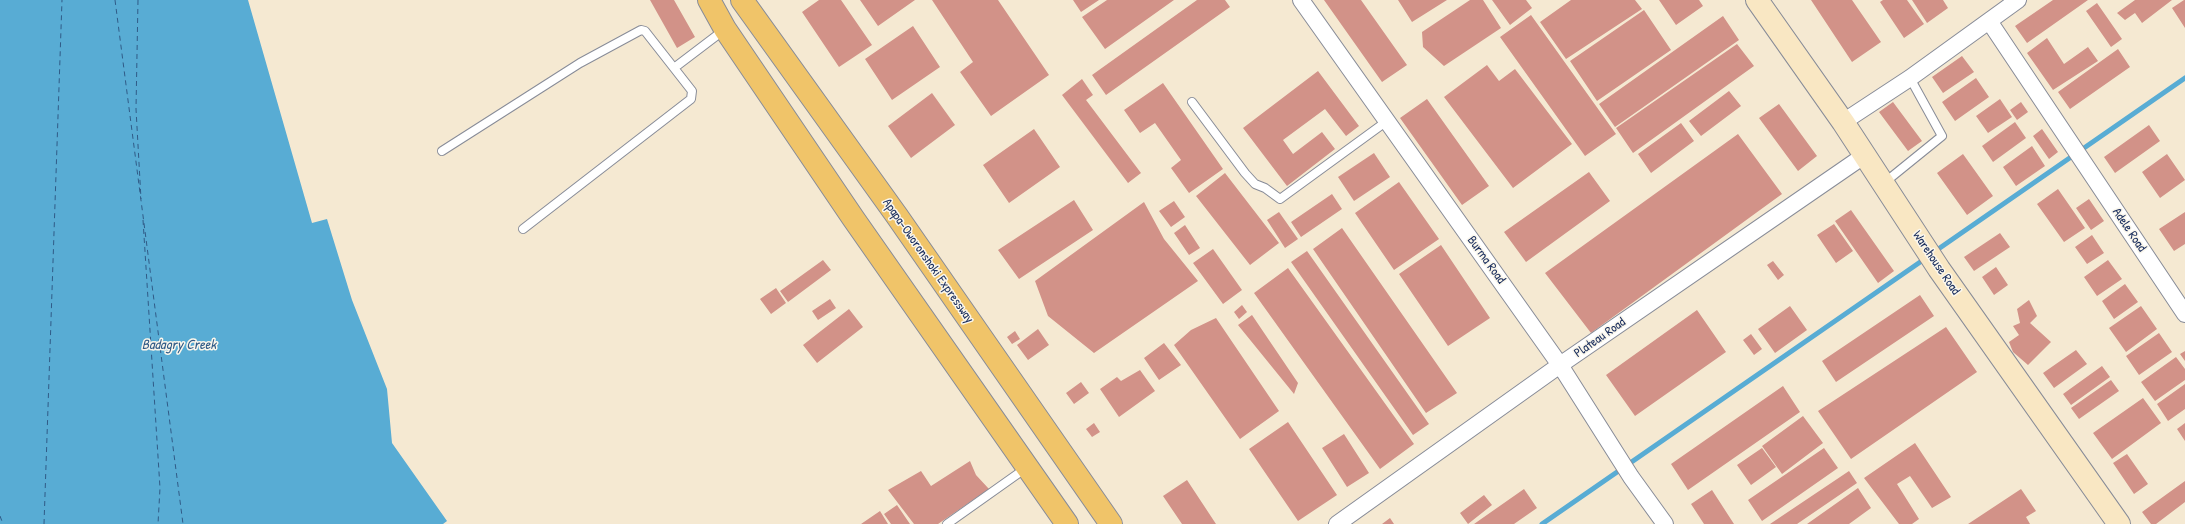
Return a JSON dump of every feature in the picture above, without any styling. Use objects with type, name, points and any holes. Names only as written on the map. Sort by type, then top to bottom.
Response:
[{"type":"main road","points":[[709,0],[725,30],[853,218],[1067,524]]},
{"type":"main road","name":"Apapa-Oworonshoki Expressway","points":[[742,0],[891,208],[1111,524]]},
{"type":"main road","name":"Warehouse Road","points":[[1757,0],[1843,122],[1882,184],[1939,268],[2119,524]]},
{"type":"street","name":"Burma Road","points":[[1301,0],[1560,365],[1631,476],[1665,524]]},
{"type":"street","points":[[1843,122],[1910,78],[2018,0]]},
{"type":"street","name":"Adele Road","points":[[1989,21],[2185,314]]},
{"type":"street","name":"Plateau Road","points":[[1337,524],[1560,365],[1865,155]]},
{"type":"lane","points":[[442,151],[580,63],[641,30],[645,31],[692,91],[691,99],[523,229]]},
{"type":"lane","points":[[674,68],[725,30]]},
{"type":"lane","points":[[1882,184],[1942,136],[1910,78]]},
{"type":"lane","points":[[1192,102],[1245,173],[1255,184],[1265,188],[1280,199],[1387,121]]},
{"type":"lane","points":[[947,524],[1027,467]]},
{"type":"water","name":"Badagry Creek","points":[[0,0],[248,0],[312,223],[327,219],[352,300],[387,389],[392,443],[447,521],[443,524],[0,524]]},
{"type":"building","points":[[650,0],[674,0],[695,37],[677,48]]},
{"type":"building","points":[[819,0],[841,0],[872,45],[839,67],[802,12]]},
{"type":"building","points":[[860,0],[915,0],[878,26]]},
{"type":"building","points":[[932,0],[998,0],[1049,75],[991,116],[960,72],[973,62]]},
{"type":"building","points":[[1073,0],[1099,0],[1081,12]]},
{"type":"building","points":[[1107,0],[1174,0],[1105,49],[1082,17]]},
{"type":"building","points":[[1197,0],[1225,0],[1230,7],[1106,95],[1092,75]]},
{"type":"building","points":[[1324,0],[1361,0],[1407,65],[1382,82]]},
{"type":"building","points":[[1398,0],[1447,0],[1412,22]]},
{"type":"building","points":[[1470,0],[1483,0],[1501,28],[1444,66],[1423,47],[1422,32]]},
{"type":"building","points":[[1492,0],[1526,0],[1532,8],[1510,25]]},
{"type":"building","points":[[1571,0],[1635,0],[1642,9],[1566,59],[1540,22]]},
{"type":"building","points":[[1659,0],[1699,0],[1703,6],[1676,25]]},
{"type":"building","points":[[1811,0],[1852,0],[1881,42],[1852,62]]},
{"type":"building","points":[[1883,0],[1907,0],[1924,24],[1904,38],[1880,2]]},
{"type":"building","points":[[1912,0],[1943,0],[1948,8],[1927,23]]},
{"type":"building","points":[[2053,0],[2088,0],[2027,43],[2015,26]]},
{"type":"building","points":[[2135,0],[2172,0],[2142,23],[2135,13],[2125,20],[2117,13]]},
{"type":"building","points":[[2185,0],[2185,28],[2172,8]]},
{"type":"building","points":[[2097,3],[2122,39],[2111,47],[2086,11]]},
{"type":"building","points":[[1644,10],[1671,50],[1597,101],[1570,61]]},
{"type":"building","points":[[1531,15],[1616,134],[1585,156],[1500,37]]},
{"type":"building","points":[[1723,16],[1739,40],[1615,127],[1599,104]]},
{"type":"building","points":[[913,26],[940,67],[892,100],[865,59]]},
{"type":"building","points":[[2047,38],[2064,64],[2088,47],[2098,61],[2053,90],[2027,53]]},
{"type":"building","points":[[1737,44],[1754,66],[1633,153],[1616,128]]},
{"type":"building","points":[[2118,49],[2130,67],[2070,109],[2058,92]]},
{"type":"building","points":[[1962,56],[1974,72],[1943,93],[1932,77]]},
{"type":"building","points":[[1487,65],[1499,81],[1515,69],[1572,144],[1513,188],[1444,97]]},
{"type":"building","points":[[1318,71],[1359,126],[1346,136],[1325,109],[1283,140],[1293,154],[1322,132],[1335,149],[1287,186],[1243,128]]},
{"type":"building","points":[[1976,78],[1989,97],[1955,121],[1942,102]]},
{"type":"building","points":[[1082,79],[1093,95],[1086,100],[1141,173],[1128,183],[1062,95]]},
{"type":"building","points":[[1163,83],[1223,169],[1189,193],[1171,168],[1181,160],[1155,123],[1140,133],[1124,110]]},
{"type":"building","points":[[1729,91],[1741,106],[1701,136],[1689,121]]},
{"type":"building","points":[[932,93],[955,125],[911,158],[888,126]]},
{"type":"building","points":[[1427,99],[1489,186],[1462,205],[1400,118]]},
{"type":"building","points":[[2000,99],[2012,117],[1988,133],[1976,116]]},
{"type":"building","points":[[1893,102],[1922,141],[1908,151],[1879,112]]},
{"type":"building","points":[[2021,102],[2028,112],[2017,120],[2010,110]]},
{"type":"building","points":[[1779,104],[1817,156],[1798,171],[1759,118]]},
{"type":"building","points":[[2015,122],[2026,138],[1993,162],[1982,146]]},
{"type":"building","points":[[1681,123],[1694,141],[1651,173],[1638,154]]},
{"type":"building","points":[[2149,125],[2160,141],[2115,173],[2104,157]]},
{"type":"building","points":[[1034,129],[1060,167],[1009,203],[983,165]]},
{"type":"building","points":[[2042,129],[2058,152],[2049,159],[2033,136]]},
{"type":"building","points":[[1738,134],[1782,194],[1591,333],[1545,273]]},
{"type":"building","points":[[2032,146],[2045,166],[2016,186],[2003,167]]},
{"type":"building","points":[[1374,153],[1390,177],[1354,201],[1338,177]]},
{"type":"building","points":[[1963,154],[1993,196],[1967,215],[1937,173]]},
{"type":"building","points":[[2167,154],[2185,180],[2160,198],[2142,172]]},
{"type":"building","points":[[1589,172],[1610,201],[1526,262],[1504,232]]},
{"type":"building","points":[[1225,173],[1279,243],[1250,265],[1196,196]]},
{"type":"building","points":[[1399,182],[1439,239],[1394,270],[1355,213]]},
{"type":"building","points":[[2058,189],[2085,228],[2064,242],[2037,204]]},
{"type":"building","points":[[1332,194],[1342,209],[1301,237],[1291,222]]},
{"type":"building","points":[[2089,199],[2104,221],[2091,230],[2076,208]]},
{"type":"building","points":[[1074,200],[1093,230],[1019,279],[998,250]]},
{"type":"building","points":[[1174,201],[1185,217],[1171,227],[1159,211]]},
{"type":"building","points":[[1144,202],[1164,239],[1198,281],[1094,353],[1048,316],[1035,281]]},
{"type":"building","points":[[1851,210],[1894,271],[1878,283],[1835,221]]},
{"type":"building","points":[[1279,212],[1298,239],[1285,248],[1267,220]]},
{"type":"building","points":[[2185,212],[2185,244],[2174,251],[2159,229]]},
{"type":"building","points":[[1834,224],[1853,251],[1836,263],[1817,235]]},
{"type":"building","points":[[1185,225],[1200,248],[1189,255],[1174,233]]},
{"type":"building","points":[[1342,228],[1457,393],[1426,413],[1313,249]]},
{"type":"building","points":[[2000,233],[2010,247],[1974,271],[1964,257]]},
{"type":"building","points":[[2092,235],[2104,253],[2087,264],[2075,247]]},
{"type":"building","points":[[1441,245],[1490,318],[1448,346],[1399,274]]},
{"type":"building","points":[[1213,249],[1242,290],[1223,304],[1193,263]]},
{"type":"building","points":[[1307,251],[1429,424],[1413,435],[1291,262]]},
{"type":"building","points":[[823,260],[831,270],[788,302],[780,291]]},
{"type":"building","points":[[2108,260],[2122,279],[2097,296],[2084,277]]},
{"type":"building","points":[[1773,261],[1784,275],[1778,280],[1767,265]]},
{"type":"building","points":[[1996,267],[2008,285],[1994,295],[1982,277]]},
{"type":"building","points":[[1288,268],[1414,444],[1380,469],[1254,293]]},
{"type":"building","points":[[2125,284],[2138,302],[2114,319],[2102,301]]},
{"type":"building","points":[[776,288],[786,303],[771,314],[760,299]]},
{"type":"building","points":[[1920,295],[1934,316],[1836,382],[1822,361]]},
{"type":"building","points":[[830,299],[836,308],[818,320],[812,311]]},
{"type":"building","points":[[2029,300],[2037,316],[2030,323],[2051,342],[2028,365],[2013,352],[2009,342],[2019,335],[2013,326],[2020,323],[2017,309]]},
{"type":"building","points":[[1242,305],[1247,312],[1239,319],[1234,312]]},
{"type":"building","points":[[1790,306],[1807,330],[1775,353],[1758,329]]},
{"type":"building","points":[[2141,306],[2157,329],[2126,352],[2109,328]]},
{"type":"building","points":[[849,309],[863,327],[817,363],[803,345]]},
{"type":"building","points":[[1697,310],[1726,352],[1635,416],[1606,375]]},
{"type":"building","points":[[1252,315],[1298,383],[1294,394],[1238,325]]},
{"type":"building","points":[[1216,318],[1279,411],[1240,439],[1174,345],[1191,330]]},
{"type":"building","points":[[1946,327],[1977,372],[1851,459],[1818,411]]},
{"type":"building","points":[[1038,329],[1049,345],[1028,360],[1017,345]]},
{"type":"building","points":[[1015,331],[1020,339],[1012,344],[1007,337]]},
{"type":"building","points":[[2159,333],[2172,352],[2139,375],[2126,356]]},
{"type":"building","points":[[1751,334],[1762,349],[1754,355],[1743,340]]},
{"type":"building","points":[[1164,343],[1181,365],[1159,380],[1144,358]]},
{"type":"building","points":[[2076,350],[2087,364],[2054,388],[2043,373]]},
{"type":"building","points":[[2185,351],[2185,361],[2180,354]]},
{"type":"building","points":[[2176,357],[2185,369],[2185,380],[2155,401],[2141,382]]},
{"type":"building","points":[[2102,366],[2110,377],[2071,405],[2063,394]]},
{"type":"building","points":[[1140,370],[1155,391],[1119,417],[1100,389],[1117,377],[1121,381]]},
{"type":"building","points":[[2111,380],[2119,391],[2079,419],[2071,408]]},
{"type":"building","points":[[1081,382],[1089,393],[1074,404],[1066,393]]},
{"type":"building","points":[[2185,384],[2185,409],[2168,421],[2157,404]]},
{"type":"building","points":[[1783,386],[1800,412],[1688,490],[1671,464]]},
{"type":"building","points":[[2143,398],[2161,423],[2112,459],[2093,433]]},
{"type":"building","points":[[1803,416],[1823,443],[1782,474],[1762,446]]},
{"type":"building","points":[[1288,422],[1337,495],[1298,521],[1249,449]]},
{"type":"building","points":[[1094,423],[1100,432],[1092,437],[1086,429]]},
{"type":"building","points":[[2185,423],[2185,441],[2177,429]]},
{"type":"building","points":[[1344,434],[1369,473],[1347,487],[1322,448]]},
{"type":"building","points":[[1915,443],[1951,497],[1932,508],[1910,476],[1897,484],[1919,519],[1912,524],[1899,524],[1864,478]]},
{"type":"building","points":[[1762,448],[1776,467],[1751,485],[1737,465]]},
{"type":"building","points":[[1824,448],[1838,468],[1762,521],[1748,500]]},
{"type":"building","points":[[2127,454],[2148,484],[2134,494],[2113,463]]},
{"type":"building","points":[[970,461],[976,475],[989,489],[938,524],[914,524],[888,490],[921,471],[931,486]]},
{"type":"building","points":[[1849,471],[1857,483],[1797,524],[1770,524]]},
{"type":"building","points":[[1187,480],[1216,524],[1182,524],[1163,496]]},
{"type":"building","points":[[2185,481],[2185,502],[2156,524],[2151,524],[2142,512]]},
{"type":"building","points":[[1858,488],[1871,508],[1849,524],[1807,524]]},
{"type":"building","points":[[1524,489],[1537,508],[1514,524],[1474,524]]},
{"type":"building","points":[[2021,489],[2036,511],[2026,517],[2030,524],[1968,524]]},
{"type":"building","points":[[1712,490],[1734,524],[1704,524],[1691,504]]},
{"type":"building","points":[[1484,495],[1492,505],[1468,524],[1460,513]]},
{"type":"building","points":[[897,505],[910,524],[891,524],[884,514]]},
{"type":"building","points":[[880,511],[888,524],[861,524]]},
{"type":"building","points":[[1390,518],[1394,524],[1382,524]]},
{"type":"waterway","points":[[1934,252],[2185,78]]},
{"type":"waterway","points":[[1542,524],[1926,258]]},
{"type":"ferry route","points":[[44,524],[62,0]]},
{"type":"ferry route","points":[[115,0],[183,524]]},
{"type":"ferry route","points":[[138,0],[136,109],[141,199]]},
{"type":"ferry route","points":[[143,220],[160,488],[158,524]]},
{"type":"ferry route","points":[[0,516],[3,524]]}]
